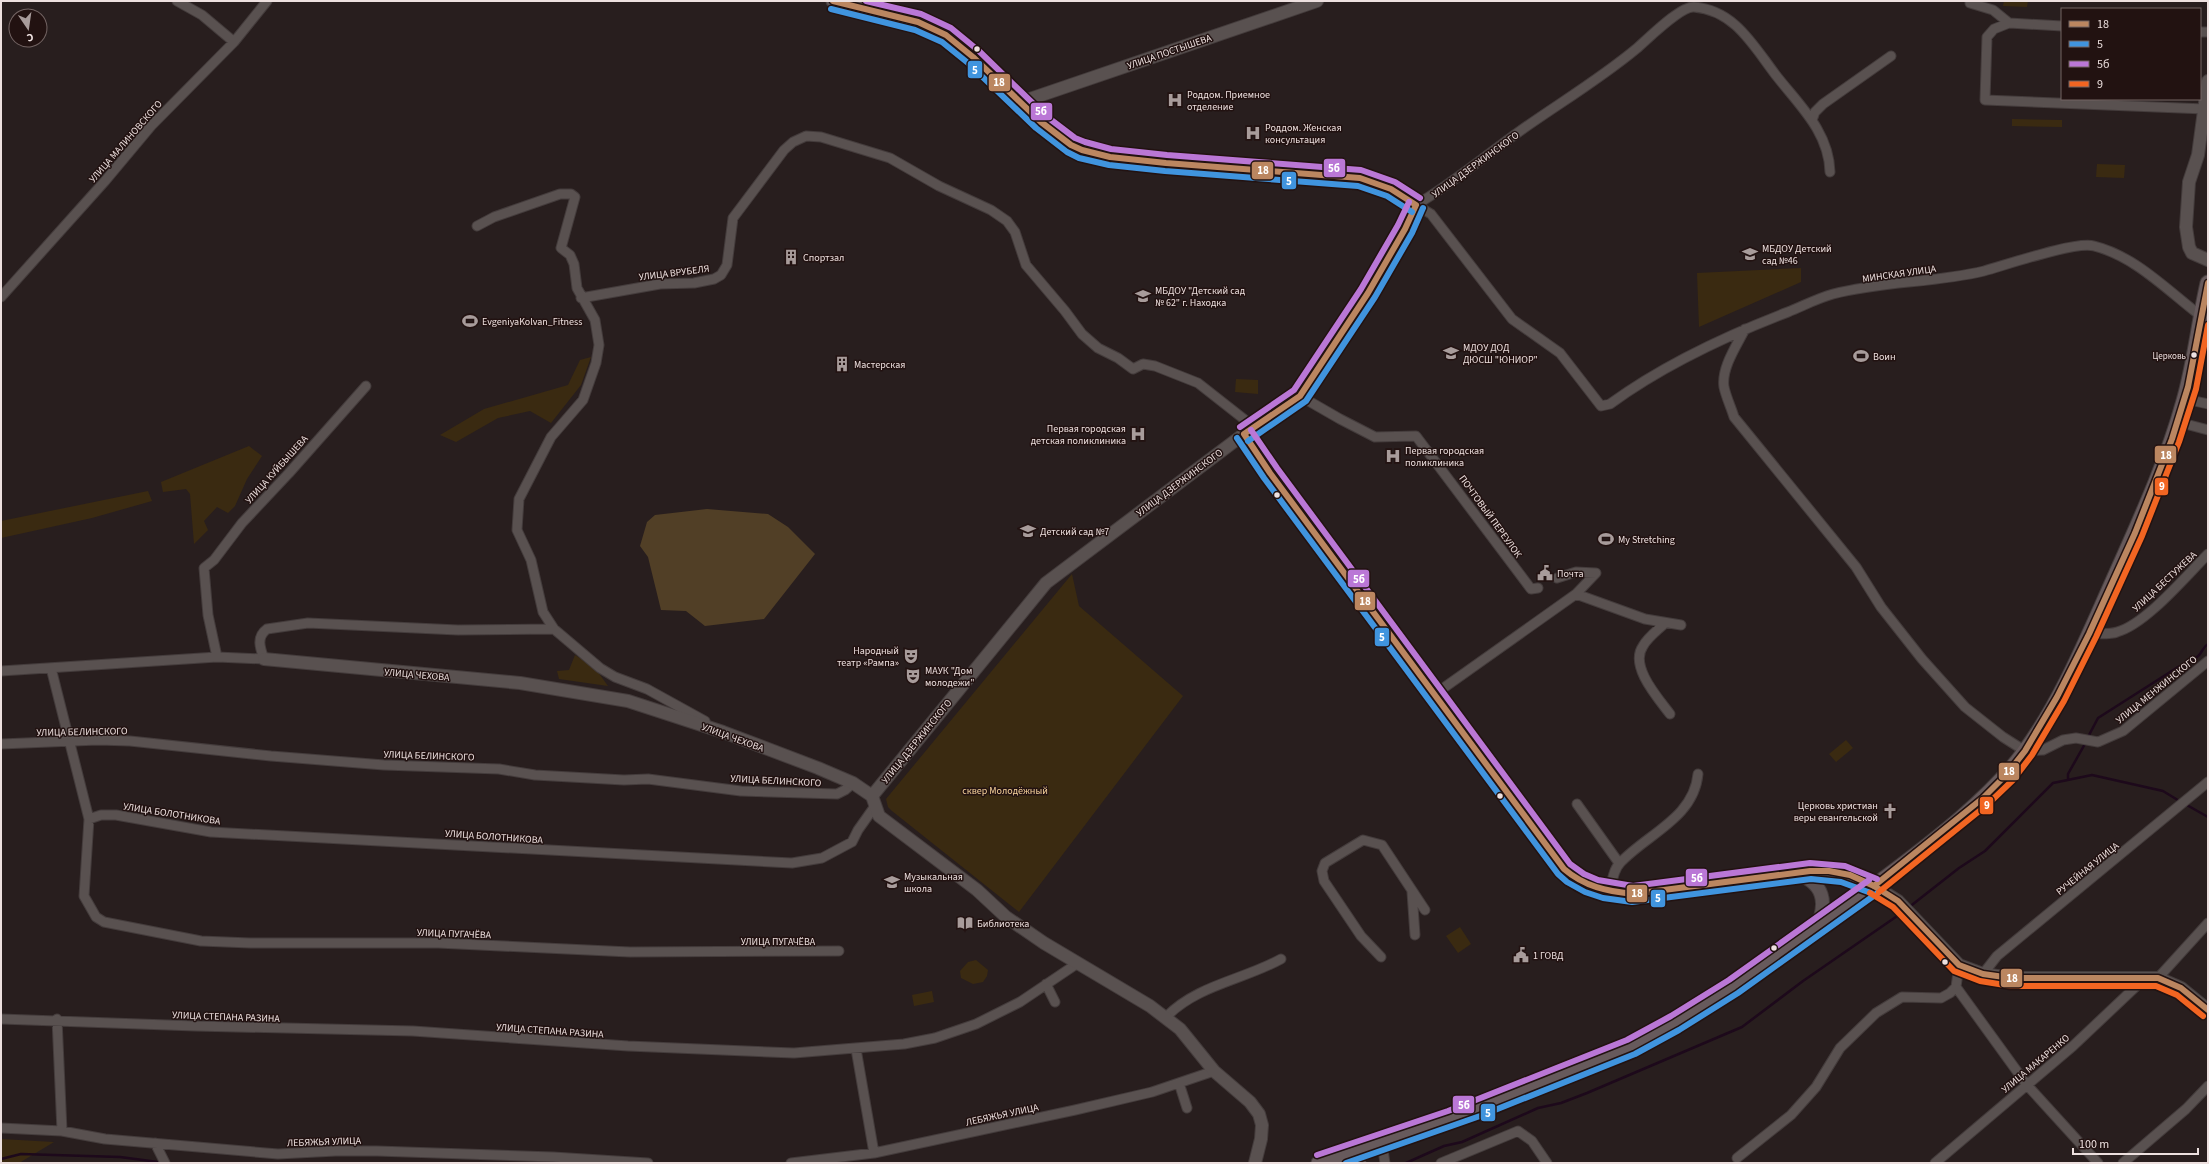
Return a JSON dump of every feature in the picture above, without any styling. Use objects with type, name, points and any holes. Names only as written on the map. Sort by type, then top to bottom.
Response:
[{"type":"main road","points":[[833,1],[897,16],[933,28],[973,57],[1041,122],[1071,145],[1094,154],[1173,164],[1360,178],[1391,189],[1416,205]]},
{"type":"main road","name":"УЛИЦА ДЗЕРЖИНСКОГО","points":[[1249,430],[1300,396],[1368,293],[1405,230],[1416,205]]},
{"type":"main road","points":[[1319,1163],[1357,1158],[1382,1143],[1493,1103],[1599,1061],[1644,1040],[1704,1006],[1816,929],[1874,886],[1982,798],[2007,774],[2025,751],[2057,697],[2089,634],[2150,498],[2185,399],[2208,283]]},
{"type":"main road","points":[[1249,430],[1270,473],[1564,869],[1576,880],[1590,887],[1610,892],[1633,894],[1793,873],[1829,870],[1850,875],[1874,886]]},
{"type":"main road","points":[[1793,873],[1808,877],[1816,884],[1821,894],[1823,911],[1816,929]]},
{"type":"street","points":[[177,1],[202,14],[234,42]]},
{"type":"street","name":"УЛИЦА МАЛИНОВСКОГО","points":[[1,297],[105,181],[151,126],[234,42],[267,1]]},
{"type":"street","name":"УЛИЦА ПОСТЫШЕВА","points":[[1021,102],[1317,1]]},
{"type":"street","points":[[1970,1],[1970,3],[1993,10],[2009,23]]},
{"type":"street","points":[[1683,7],[1693,7],[1717,13],[1733,22],[1748,37],[1812,120],[1824,141],[1830,156],[1830,172]]},
{"type":"street","name":"УЛИЦА ДЗЕРЖИНСКОГО","points":[[1416,205],[1628,56],[1683,7]]},
{"type":"street","points":[[2061,26],[2009,23],[1994,29],[1987,37],[1986,100],[2205,109]]},
{"type":"street","points":[[1812,120],[1815,112],[1823,104],[1891,56]]},
{"type":"street","points":[[2208,81],[2198,155],[2188,182],[2186,227],[2189,247],[2192,253],[2208,260]]},
{"type":"street","name":"УЛИЦА ВРУБЕЛЯ","points":[[581,298],[660,284],[694,283],[714,279],[720,275],[726,266],[733,218],[784,150],[793,142],[806,136],[821,137],[890,158],[939,186],[991,210],[1007,221],[1015,232],[1026,265],[1065,311],[1082,334],[1098,348],[1118,358],[1133,369],[1143,364],[1155,366],[1198,383],[1249,430]]},
{"type":"street","points":[[477,226],[494,217],[560,194],[571,194],[575,197],[562,248],[570,255],[574,264],[577,288],[581,298],[595,320],[599,345],[596,363],[583,400],[551,437],[519,499],[517,530],[531,560],[543,612],[554,629],[600,668],[671,702],[705,721],[707,727]]},
{"type":"street","name":"МИНСКАЯ УЛИЦА","points":[[1416,205],[1431,214],[1512,319],[1560,353],[1601,406],[1610,404],[1666,370],[1745,329],[1833,294],[1887,284],[1955,277],[2084,245],[2093,246],[2129,261],[2201,316]]},
{"type":"street","points":[[1745,329],[1728,365],[1724,380],[1734,417],[1856,567],[1880,607],[1922,659],[1965,707],[2003,737],[2025,751]]},
{"type":"street","name":"УЛИЦА КУЙБЫШЕВА","points":[[216,657],[208,615],[204,568],[214,560],[242,523],[289,473],[366,386]]},
{"type":"street","name":"ПОЧТОВЫЙ ПЕРЕУЛОК","points":[[1300,396],[1340,420],[1375,437],[1416,436],[1531,589],[1538,588]]},
{"type":"street","points":[[2185,399],[2207,402]]},
{"type":"street","points":[[2178,422],[2208,430]]},
{"type":"street","name":"УЛИЦА ДЗЕРЖИНСКОГО","points":[[874,801],[1046,583],[1169,488],[1249,430]]},
{"type":"street","name":"УЛИЦА БЕСТУЖЕВА","points":[[2089,634],[2116,633],[2131,627],[2167,596],[2208,554]]},
{"type":"street","points":[[1435,694],[1576,594],[1596,573],[1576,572],[1557,578]]},
{"type":"street","points":[[1576,594],[1645,619],[1681,625]]},
{"type":"street","points":[[1,671],[216,657],[264,659],[260,638],[262,633],[268,629],[308,623],[458,630],[554,629]]},
{"type":"street","points":[[1665,623],[1643,646],[1639,655],[1645,681],[1670,714]]},
{"type":"street","name":"УЛИЦА ЧЕХОВА","points":[[264,659],[559,689],[628,701],[707,727],[818,768],[853,783],[874,801],[879,816],[977,890],[1006,917],[1166,1017],[1180,1029],[1214,1071],[1250,1102],[1259,1114],[1262,1125],[1261,1139],[1255,1163]]},
{"type":"street","name":"УЛИЦА МЕНЖИНСКОГО","points":[[2025,751],[2043,750],[2063,740],[2076,738],[2098,742],[2123,731],[2208,661]]},
{"type":"street","points":[[51,668],[89,819]]},
{"type":"street","name":"УЛИЦА БЕЛИНСКОГО","points":[[1,744],[130,741],[271,756],[384,764],[499,769],[535,775],[609,780],[648,779],[741,791],[837,794],[845,790],[853,783]]},
{"type":"street","points":[[1610,892],[1613,878],[1619,863],[1670,822],[1681,811],[1692,797],[1697,786],[1698,774]]},
{"type":"street","name":"РУЧЕЙНАЯ УЛИЦА","points":[[1983,974],[2003,952],[2208,782]]},
{"type":"street","name":"УЛИЦА БОЛОТНИКОВА","points":[[89,819],[102,815],[116,815],[170,826],[227,833],[792,862],[822,858],[852,842],[874,801]]},
{"type":"street","points":[[1577,804],[1619,863]]},
{"type":"street","name":"УЛИЦА ПУГАЧЁВА","points":[[89,819],[84,896],[96,917],[104,922],[201,941],[250,943],[438,943],[630,952],[839,951]]},
{"type":"street","points":[[1381,957],[1361,936],[1324,881],[1322,871],[1325,863],[1363,840],[1382,845],[1425,910]]},
{"type":"street","points":[[1874,886],[1898,901],[1959,965],[1983,974],[2011,978],[2152,977],[2181,988],[2208,1010]]},
{"type":"street","points":[[1412,890],[1415,935]]},
{"type":"street","name":"УЛИЦА МАКАРЕНКО","points":[[1935,1163],[2152,977],[2208,923]]},
{"type":"street","points":[[1166,1017],[1178,1004],[1197,994],[1262,970],[1281,959]]},
{"type":"street","name":"УЛИЦА СТЕПАНА РАЗИНА","points":[[1,1019],[57,1019],[195,1026],[413,1031],[730,1051],[794,1053],[904,1044],[935,1038],[976,1024],[1020,1002],[1078,963]]},
{"type":"street","points":[[1737,1158],[1791,1115],[1816,1087],[1840,1048],[1876,1013],[1902,997],[1941,998],[1950,994],[1956,987],[1959,965]]},
{"type":"street","points":[[1046,984],[1054,1002]]},
{"type":"street","points":[[1956,987],[2027,1085],[2098,1163]]},
{"type":"street","points":[[57,1019],[62,1130]]},
{"type":"street","points":[[856,1049],[874,1153]]},
{"type":"street","name":"ЛЕБЯЖЬЯ УЛИЦА","points":[[791,1163],[874,1153],[1075,1110],[1152,1092],[1214,1071]]},
{"type":"street","points":[[1179,1083],[1187,1108]]},
{"type":"street","points":[[2123,1163],[2186,1108],[2208,1086]]},
{"type":"street","name":"ЛЕБЯЖЬЯ УЛИЦА","points":[[1,1128],[62,1130],[105,1139],[278,1154],[336,1151],[377,1151],[553,1157],[648,1163]]},
{"type":"street","points":[[1441,1163],[1518,1131],[1532,1141],[1547,1163]]},
{"type":"street","points":[[1382,1143],[1385,1163]]},
{"type":"street","points":[[155,1144],[165,1163]]},
{"type":"green space","points":[[2004,1],[2028,1],[2027,7],[2003,6]]},
{"type":"green space","points":[[2012,119],[2062,120],[2062,127],[2012,126]]},
{"type":"green space","points":[[2097,164],[2125,165],[2124,178],[2096,177]]},
{"type":"green space","points":[[1801,268],[1801,282],[1699,327],[1697,273]]},
{"type":"green space","points":[[591,357],[581,385],[551,423],[530,411],[498,418],[456,442],[440,435],[484,409],[568,385],[580,360]]},
{"type":"green space","points":[[1236,379],[1258,380],[1258,394],[1235,392]]},
{"type":"green space","points":[[249,446],[262,456],[247,479],[235,506],[228,513],[217,507],[204,521],[208,530],[194,544],[190,494],[186,489],[163,492],[161,482]]},
{"type":"green space","points":[[148,491],[152,501],[92,518],[1,538],[1,521]]},
{"type":"green space","name":"сквер Молодёжный","points":[[1072,574],[1079,606],[1183,696],[1019,912],[892,811],[888,807],[886,799]]},
{"type":"green space","points":[[575,655],[595,668],[608,686],[559,679],[557,671],[569,670]]},
{"type":"green space","points":[[1846,740],[1853,748],[1836,762],[1829,754]]},
{"type":"green space","points":[[1460,927],[1471,944],[1458,953],[1446,936]]},
{"type":"green space","points":[[976,960],[988,970],[987,976],[983,982],[973,984],[961,978],[960,971],[968,962]]},
{"type":"green space","points":[[932,991],[934,1002],[914,1006],[912,995]]},
{"type":"green space","points":[[1,1139],[54,1142],[19,1163],[1,1163]]},
{"type":"shaded area","points":[[707,509],[768,514],[788,527],[815,554],[764,619],[705,626],[686,611],[661,610],[648,557],[640,546],[647,522],[655,515]]},
{"type":"waterway","points":[[2088,737],[2098,718],[2178,667],[2193,660],[2208,644]]},
{"type":"waterway","points":[[2068,779],[2068,774],[2086,742]]},
{"type":"waterway","points":[[1908,908],[1959,868],[1985,851],[2053,783],[2092,775],[2163,791],[2181,802]]},
{"type":"waterway","points":[[2185,804],[2208,817]]},
{"type":"waterway","points":[[1406,1163],[1444,1146],[1462,1142],[1538,1108],[1561,1103],[1587,1093],[1742,1027],[1803,981],[1903,912]]},
{"type":"waterway","points":[[1,1159],[21,1154],[120,1157],[158,1162]]},
{"type":"transit line","name":"18","points":[[833,1],[918,22],[946,35],[973,57],[1041,122],[1071,145],[1082,150],[1110,157],[1166,163],[1360,178],[1391,189],[1416,205]]},
{"type":"transit line","name":"5б","points":[[866,1],[921,14],[951,28],[979,51],[1046,116],[1075,138],[1085,142],[1111,149],[1167,155],[1361,170],[1395,182],[1420,198]]},
{"type":"transit line","name":"5","points":[[831,9],[915,30],[942,42],[968,63],[1036,128],[1067,152],[1079,158],[1109,165],[1165,171],[1358,186],[1387,196],[1412,212]]},
{"type":"transit line","name":"5б","points":[[1240,427],[1294,390],[1361,289],[1398,225],[1409,202]]},
{"type":"transit line","name":"18","points":[[1244,434],[1300,396],[1368,293],[1405,229],[1416,205]]},
{"type":"transit line","name":"5","points":[[1248,441],[1306,401],[1375,297],[1412,233],[1423,208]]},
{"type":"transit line","name":"18","points":[[1874,886],[1983,798],[2007,774],[2025,751],[2057,697],[2089,634],[2135,533],[2172,439],[2188,387],[2208,283]]},
{"type":"transit line","name":"9","points":[[1879,892],[1988,804],[2013,780],[2032,755],[2064,701],[2096,637],[2142,536],[2179,442],[2196,389],[2208,325]]},
{"type":"transit line","name":"5б","points":[[1251,430],[1277,468],[1570,864],[1584,874],[1598,880],[1633,886],[1810,863],[1845,866],[1877,879]]},
{"type":"transit line","name":"18","points":[[1244,434],[1270,473],[1564,869],[1580,880],[1605,890],[1633,894],[1810,871],[1829,871],[1850,875],[1874,886],[1898,901],[1959,965],[1983,974],[2011,978],[2158,978],[2181,988],[2208,1010]]},
{"type":"transit line","name":"5","points":[[1237,438],[1264,478],[1558,874],[1567,882],[1585,892],[1603,898],[1632,902],[1811,879],[1841,882],[1871,893]]},
{"type":"transit line","name":"5б","points":[[1317,1155],[1448,1111],[1627,1040],[1671,1016],[1729,980],[1869,880]]},
{"type":"transit line","name":"5","points":[[1346,1163],[1480,1116],[1635,1054],[1679,1030],[1738,993],[1879,892]]},
{"type":"transit line","name":"9","points":[[1870,893],[1893,907],[1954,971],[1980,981],[2011,986],[2156,986],[2177,995],[2203,1016]]},
{"type":"place","name":"Роддом. Приемное отделение","points":[[1175,100]]},
{"type":"place","name":"Роддом. Женская консультация","points":[[1253,133]]},
{"type":"place","name":"МБДОУ Детский сад №46","points":[[1750,254]]},
{"type":"place","name":"Спортзал","points":[[791,257]]},
{"type":"place","name":"МБДОУ \"Детский сад № 62\" г. Находка","points":[[1143,296]]},
{"type":"place","name":"EvgeniyaKolvan_Fitness","points":[[470,321]]},
{"type":"place","name":"МДОУ ДОД ДЮСШ \"ЮНИОР\"","points":[[1451,353]]},
{"type":"place","name":"Церковь","points":[[2194,355]]},
{"type":"place","name":"Воин","points":[[1861,356]]},
{"type":"place","name":"Мастерская","points":[[842,364]]},
{"type":"place","name":"Первая городская детская поликлиника","points":[[1138,434]]},
{"type":"place","name":"Первая городская поликлиника","points":[[1393,456]]},
{"type":"place","name":"Детский сад №7","points":[[1028,531]]},
{"type":"place","name":"My Stretching","points":[[1606,539]]},
{"type":"place","name":"Почта","points":[[1545,573]]},
{"type":"place","name":"Народный театр «Рампа»","points":[[911,656]]},
{"type":"place","name":"МАУК \"Дом молодежи\"","points":[[913,676]]},
{"type":"place","name":"Церковь христиан веры евангельской","points":[[1890,811]]},
{"type":"place","name":"Музыкальная школа","points":[[892,882]]},
{"type":"place","name":"Библиотека","points":[[965,923]]},
{"type":"place","name":"1 ГОВД","points":[[1521,955]]}]
